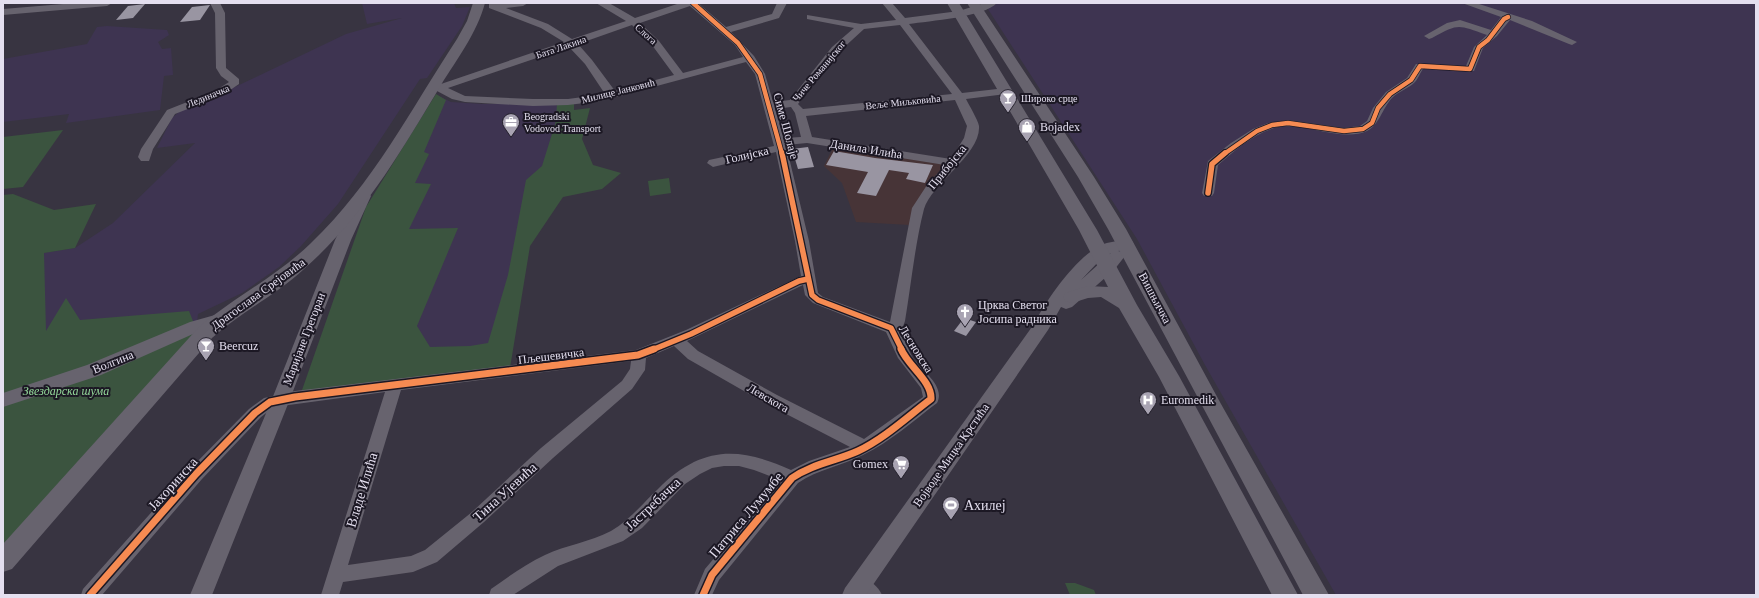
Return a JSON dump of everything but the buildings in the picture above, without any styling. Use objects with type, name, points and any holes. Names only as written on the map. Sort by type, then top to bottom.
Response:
[{"type":"main road","name":"Драгослава Срејовића","points":[[3,562],[184,356],[222,319],[279,281],[297,266],[326,239],[364,195],[436,88],[483,5]]},
{"type":"main road","name":"Вишњичка","points":[[976,6],[1086,177],[1126,245],[1213,409],[1316,595]]},
{"type":"main road","points":[[956,8],[1104,259],[1285,595]]},
{"type":"main road","points":[[1072,297],[1085,291],[1097,290],[1114,295],[1127,304]]},
{"type":"street","points":[[3,12],[106,3]]},
{"type":"street","name":"Лединачка","points":[[145,159],[144,157],[147,148],[171,112],[234,84],[235,81],[225,74],[221,68],[220,13],[215,3]]},
{"type":"street","points":[[483,5],[523,3]]},
{"type":"street","name":"Слога","points":[[601,3],[633,22],[657,43],[680,76]]},
{"type":"street","name":"Бата Лакина","points":[[436,88],[689,3]]},
{"type":"street","name":"Симе Шолаје","points":[[693,3],[726,30],[750,58],[760,74],[780,145],[802,241],[808,279]]},
{"type":"street","points":[[726,30],[776,16],[782,3]]},
{"type":"street","name":"Прибојска","points":[[887,3],[959,96],[973,126],[965,149],[924,195],[918,208],[898,321],[894,331]]},
{"type":"street","points":[[810,17],[861,27],[902,21],[956,8],[992,3]]},
{"type":"street","points":[[1467,3],[1529,23],[1572,42]]},
{"type":"street","points":[[483,5],[545,26],[572,43],[582,54],[612,95]]},
{"type":"street","points":[[1208,193],[1212,164],[1235,145],[1257,131],[1288,123],[1344,131],[1363,129],[1372,123],[1378,108],[1390,94],[1411,80],[1420,66],[1446,67],[1460,70],[1470,69],[1479,47],[1494,34],[1504,19],[1508,17]]},
{"type":"street","points":[[1430,36],[1450,25],[1460,23],[1494,34]]},
{"type":"street","name":"Чиче Романијског","points":[[770,106],[793,104],[836,49],[861,27]]},
{"type":"street","name":"Милице Јанковић","points":[[436,88],[460,98],[509,101],[574,102],[612,95],[750,58]]},
{"type":"street","name":"Веље Миљковића","points":[[800,113],[1006,91]]},
{"type":"street","points":[[793,104],[800,113],[807,140]]},
{"type":"street","name":"Данила Илића","points":[[780,145],[807,140],[953,163]]},
{"type":"street","name":"Голијска","points":[[713,163],[780,145]]},
{"type":"street","name":"Маријане Грегоран","points":[[201,595],[281,399],[343,240],[364,195]]},
{"type":"street","name":"Војводе Мицка Крстића","points":[[1042,326],[1045,318],[1078,274],[1126,245]]},
{"type":"street","name":"Војводе Мицка Крстића","points":[[862,592],[1042,326],[1072,297],[1104,259]]},
{"type":"street","name":"Лесновска","points":[[808,279],[812,295],[816,299],[883,324],[894,331],[908,362],[931,392],[931,399],[865,447]]},
{"type":"street","name":"Пљешевичка","points":[[281,399],[638,355],[676,340],[799,281],[808,279]]},
{"type":"street","name":"Волгина","points":[[3,400],[94,370],[196,326],[222,319]]},
{"type":"street","name":"Левскога","points":[[676,340],[693,355],[771,400],[865,447]]},
{"type":"street","name":"Тина Ујевића","points":[[336,575],[413,564],[431,556],[478,517],[547,453],[626,386],[636,370],[638,355]]},
{"type":"street","name":"Владе Илића","points":[[330,595],[395,385]]},
{"type":"street","name":"Јахоринска","points":[[90,595],[196,474],[255,412],[270,402],[281,399]]},
{"type":"street","name":"Патриса Лумумбе","points":[[703,595],[712,575],[792,478],[810,467],[842,457],[865,447]]},
{"type":"street","name":"Јастребачка","points":[[498,595],[552,560],[602,544],[628,530],[686,473],[698,466],[712,461],[746,461],[770,467],[792,478]]},
{"type":"shaded area","points":[[362,3],[454,3],[456,8],[470,7],[462,26],[427,78],[420,79],[338,204],[301,246],[279,267],[242,293],[198,314],[197,323],[46,376],[3,274],[17,257],[75,248],[113,223],[195,143],[157,148],[172,118],[179,112],[346,34],[402,18],[367,24]]},
{"type":"shaded area","points":[[984,3],[1756,3],[1756,595],[1336,595],[1205,365],[1137,239]]},
{"type":"shaded area","points":[[107,26],[167,30],[169,35],[158,42],[162,49],[171,48],[173,75],[164,76],[160,110],[66,123],[69,114],[3,122],[3,59],[87,44],[97,27]]},
{"type":"shaded area","points":[[437,95],[451,102],[482,104],[571,104],[537,179],[498,349],[320,357]]},
{"type":"shaded area","points":[[834,146],[948,164],[910,225],[856,222],[842,183],[824,166]]},
{"type":"green space","points":[[436,94],[446,100],[424,152],[429,154],[415,183],[431,184],[409,229],[458,228],[417,326],[430,347],[470,346],[488,343],[508,275],[526,180],[542,166],[556,121],[557,103],[574,102],[574,110],[590,108],[582,139],[593,165],[621,173],[602,189],[563,197],[530,246],[510,368],[301,393],[366,207]]},
{"type":"green space","points":[[63,130],[23,187],[3,189],[3,137]]},
{"type":"green space","points":[[669,178],[671,193],[650,196],[648,181]]},
{"type":"green space","name":"Звездарска шума","points":[[13,194],[54,210],[96,204],[75,248],[44,253],[46,331],[66,298],[80,320],[189,311],[199,336],[3,556],[3,195]]},
{"type":"green space","points":[[1065,583],[1075,583],[1094,590],[1096,595],[1070,595]]},
{"type":"cycle path","points":[[693,3],[738,43],[760,74],[782,153],[802,241],[812,295],[818,300],[891,328],[908,362],[927,384],[931,394],[931,399],[886,434],[867,446],[807,469],[792,478],[712,575],[703,595]]},
{"type":"cycle path","points":[[1208,193],[1212,164],[1235,145],[1257,131],[1272,125],[1288,123],[1344,131],[1363,129],[1372,123],[1378,108],[1390,94],[1411,80],[1420,66],[1470,69],[1479,47],[1488,40],[1504,19],[1508,17]]},
{"type":"cycle path","points":[[90,595],[196,474],[255,413],[270,402],[295,397],[638,355],[691,334],[799,281],[808,279]]},
{"type":"place","name":"Широко срце","points":[[1008,113]]},
{"type":"place","name":"Beogradski Vodovod Transport","points":[[511,137]]},
{"type":"place","name":"Bojadex","points":[[1027,142]]},
{"type":"place","name":"Црква Светог Јосипа радника","points":[[965,327]]},
{"type":"place","name":"Beercuz","points":[[206,361]]},
{"type":"place","name":"Euromedik","points":[[1148,415]]},
{"type":"place","name":"Gomex","points":[[901,479]]},
{"type":"place","name":"Ахилеј","points":[[951,520]]}]
